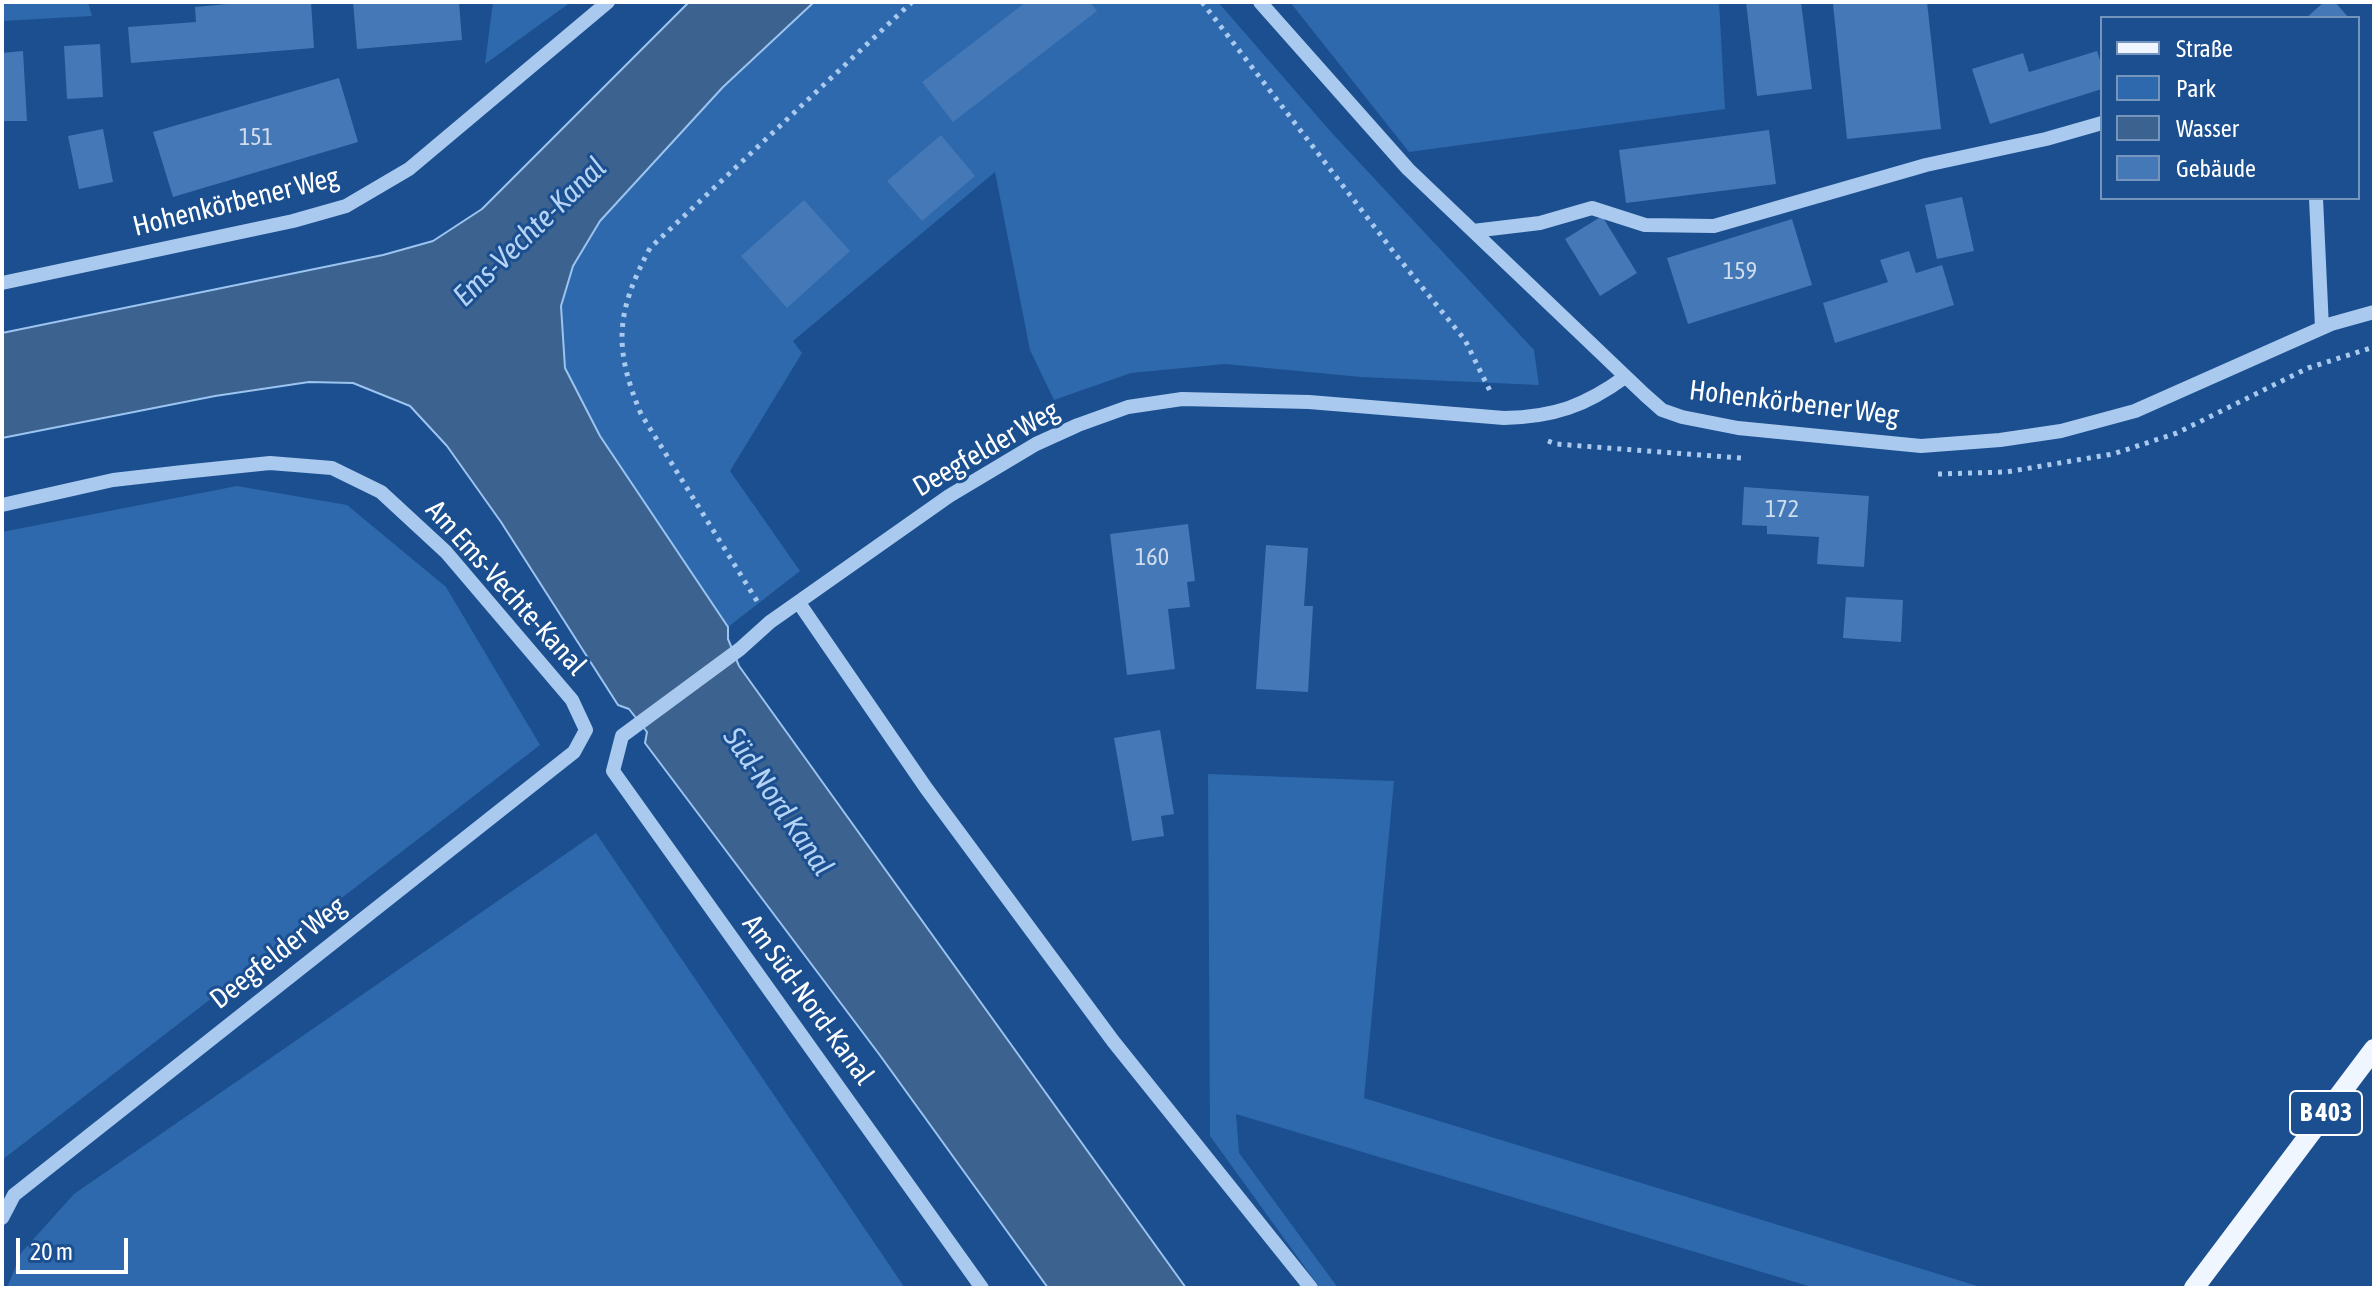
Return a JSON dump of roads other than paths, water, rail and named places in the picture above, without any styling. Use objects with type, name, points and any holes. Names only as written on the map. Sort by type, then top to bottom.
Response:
[{"type":"main road","name":"B 403","points":[[2194,1288],[2374,1049]]},
{"type":"street","name":"Hohenkörbener Weg","points":[[2,283],[293,221],[346,206],[409,169],[608,2]]},
{"type":"street","name":"Hohenkörbener Weg","points":[[1260,2],[1408,169],[1625,377],[1662,410],[1682,417],[1738,428],[1921,446],[2061,431],[2135,411],[2322,328],[2374,312]]},
{"type":"street","points":[[1473,231],[1540,223],[1592,208],[1645,225],[1714,226],[1926,165],[2046,139],[2100,124]]},
{"type":"street","points":[[2316,200],[2322,328]]},
{"type":"street","name":"Deegfelder Weg","points":[[622,736],[740,649],[770,622],[949,496],[1036,444],[1128,407],[1182,399],[1309,402],[1504,418],[1531,417],[1568,410],[1597,397],[1625,377]]},
{"type":"street","name":"Am Ems-Vechte-Kanal","points":[[2,505],[113,480],[198,470],[270,463],[332,468],[381,492],[446,552],[572,700],[586,730]]},
{"type":"street","points":[[799,603],[926,788],[1113,1041],[1311,1288]]},
{"type":"street","name":"Deegfelder Weg","points":[[2,1218],[14,1195],[574,752],[586,730]]},
{"type":"street","name":"Am Süd-Nord-Kanal","points":[[622,736],[613,771],[982,1288]]},
{"type":"water","points":[[689,2],[814,2],[723,87],[600,221],[573,266],[561,306],[565,368],[600,436],[728,627],[728,639],[739,666],[1186,1288],[1048,1288],[879,1054],[645,743],[647,732],[629,709],[618,705],[501,522],[447,446],[410,406],[353,383],[309,382],[215,396],[2,438],[2,333],[383,255],[433,241],[482,209]]},
{"type":"water label","name":"Ems-Vechte-Kanal","points":[[530,232]]},
{"type":"water label","name":"Süd-Nord Kanal","points":[[778,802]]}]
